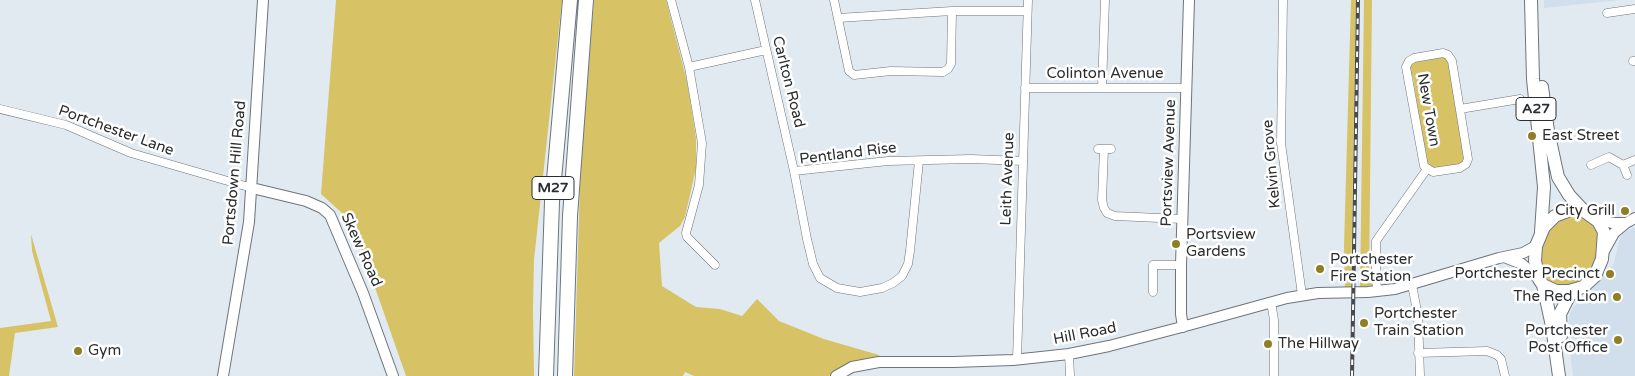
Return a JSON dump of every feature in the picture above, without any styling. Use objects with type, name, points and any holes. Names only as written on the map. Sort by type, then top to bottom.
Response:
[{"type":"highway","name":"M27","points":[[546,376],[552,202],[570,0]]},
{"type":"highway","name":"M27","points":[[565,376],[570,216],[586,0]]},
{"type":"main road","name":"A27","points":[[1531,0],[1533,79],[1544,187],[1541,232]]},
{"type":"main road","name":"A27","points":[[1540,0],[1539,48],[1541,84],[1556,168],[1565,190],[1590,214]]},
{"type":"main road","points":[[1559,376],[1552,326],[1536,268],[1536,246],[1541,232],[1559,214],[1570,210],[1590,214],[1604,232],[1603,254],[1594,276],[1570,296],[1560,314],[1566,376]]},
{"type":"main road","points":[[1541,282],[1556,291],[1577,290]]},
{"type":"street","name":"Portsdown Hill Road","points":[[223,376],[249,222],[263,0]]},
{"type":"street","points":[[671,0],[689,67],[702,143],[696,200],[686,233],[716,265]]},
{"type":"street","name":"Carlton Road","points":[[755,0],[794,171]]},
{"type":"street","points":[[834,0],[849,71],[854,75],[891,71],[942,72],[948,69],[951,64],[952,11]]},
{"type":"street","name":"Leith Avenue","points":[[1017,360],[1028,0]]},
{"type":"street","points":[[1102,88],[1105,0]]},
{"type":"street","name":"Portsview Avenue","points":[[1183,327],[1180,265],[1189,0]]},
{"type":"street","name":"Kelvin Grove","points":[[1283,0],[1281,144],[1302,295]]},
{"type":"street","points":[[1607,13],[1635,9]]},
{"type":"street","points":[[838,18],[952,11],[1027,11]]},
{"type":"street","points":[[689,67],[766,50]]},
{"type":"street","name":"New Town","points":[[1443,53],[1448,55],[1452,61],[1460,109],[1468,162],[1460,168],[1433,172],[1424,166],[1406,67],[1410,61],[1414,58],[1443,53]]},
{"type":"street","name":"Colinton Avenue","points":[[1025,88],[1186,88]]},
{"type":"street","points":[[1460,109],[1520,99]]},
{"type":"street","name":"Portchester Lane","points":[[0,108],[66,125],[131,153],[252,188]]},
{"type":"street","points":[[1104,149],[1102,200],[1107,213],[1115,216],[1182,219]]},
{"type":"street","points":[[1591,165],[1609,157],[1623,165],[1627,175]]},
{"type":"street","name":"Pentland Rise","points":[[919,160],[914,225],[908,264],[902,276],[894,283],[872,291],[860,292],[837,288],[820,278],[815,272],[806,239],[794,171],[856,164],[919,160],[971,159],[1022,161]]},
{"type":"street","points":[[1623,165],[1635,160]]},
{"type":"street","name":"New Town","points":[[1378,291],[1376,241],[1427,169]]},
{"type":"street","name":"Skew Road","points":[[252,188],[306,201],[322,208],[330,215],[363,293],[393,376]]},
{"type":"street","points":[[1590,214],[1612,223],[1631,221]]},
{"type":"street","points":[[1603,254],[1609,239],[1631,221]]},
{"type":"street","name":"Hill Road","points":[[836,376],[852,367],[879,362],[1017,360],[1069,354],[1109,346],[1302,295],[1378,291],[1412,285],[1504,257],[1527,252],[1536,246]]},
{"type":"street","points":[[1504,257],[1522,264],[1541,282]]},
{"type":"street","points":[[1153,292],[1154,265],[1180,265]]},
{"type":"street","points":[[1412,285],[1418,316],[1420,376]]},
{"type":"street","points":[[1271,302],[1274,320],[1274,376]]},
{"type":"street","points":[[1418,353],[1487,351],[1501,359],[1505,376]]},
{"type":"street","points":[[1069,354],[1070,376]]},
{"type":"shaded area","points":[[336,0],[562,0],[534,260],[534,376],[406,376],[358,239],[343,214],[321,194]]},
{"type":"shaded area","points":[[594,0],[666,0],[687,81],[696,138],[696,168],[685,217],[680,226],[659,243],[662,286],[696,307],[720,309],[742,316],[757,299],[779,321],[824,339],[879,355],[880,358],[845,366],[829,376],[694,376],[685,372],[683,376],[574,376],[581,153]]},
{"type":"shaded area","points":[[1351,0],[1356,0],[1351,289],[1345,289],[1344,247]]},
{"type":"shaded area","points":[[1364,0],[1372,0],[1369,283],[1373,283],[1373,287],[1360,290]]},
{"type":"shaded area","points":[[1544,0],[1621,0],[1544,8]]},
{"type":"shaded area","points":[[1442,56],[1448,60],[1466,156],[1459,165],[1435,169],[1426,165],[1413,77],[1409,71],[1410,66],[1416,60]]},
{"type":"shaded area","points":[[1565,215],[1586,216],[1598,230],[1600,250],[1588,274],[1578,283],[1563,287],[1549,283],[1550,281],[1547,278],[1545,280],[1539,257],[1547,230]]},
{"type":"shaded area","points":[[1635,227],[1635,376],[1573,376],[1567,329],[1570,313],[1574,306],[1582,301],[1613,265],[1620,238],[1624,232]]},
{"type":"shaded area","points":[[31,234],[58,327],[15,333],[9,376],[0,376],[0,328],[51,321],[32,251]]},
{"type":"railway","points":[[1352,376],[1358,0]]},
{"type":"place","name":"East Street","points":[[1532,136]]},
{"type":"place","name":"City Grill","points":[[1625,211]]},
{"type":"place","name":"Portsview Gardens","points":[[1176,244]]},
{"type":"place","name":"Portchester Fire Station","points":[[1320,269]]},
{"type":"place","name":"Portchester Precinct","points":[[1610,274]]},
{"type":"place","name":"The Red Lion","points":[[1617,297]]},
{"type":"place","name":"Portchester Train Station","points":[[1364,323]]},
{"type":"place","name":"Portchester Post Office","points":[[1618,340]]},
{"type":"place","name":"The Hillway","points":[[1268,344]]},
{"type":"place","name":"Gym","points":[[78,351]]}]
